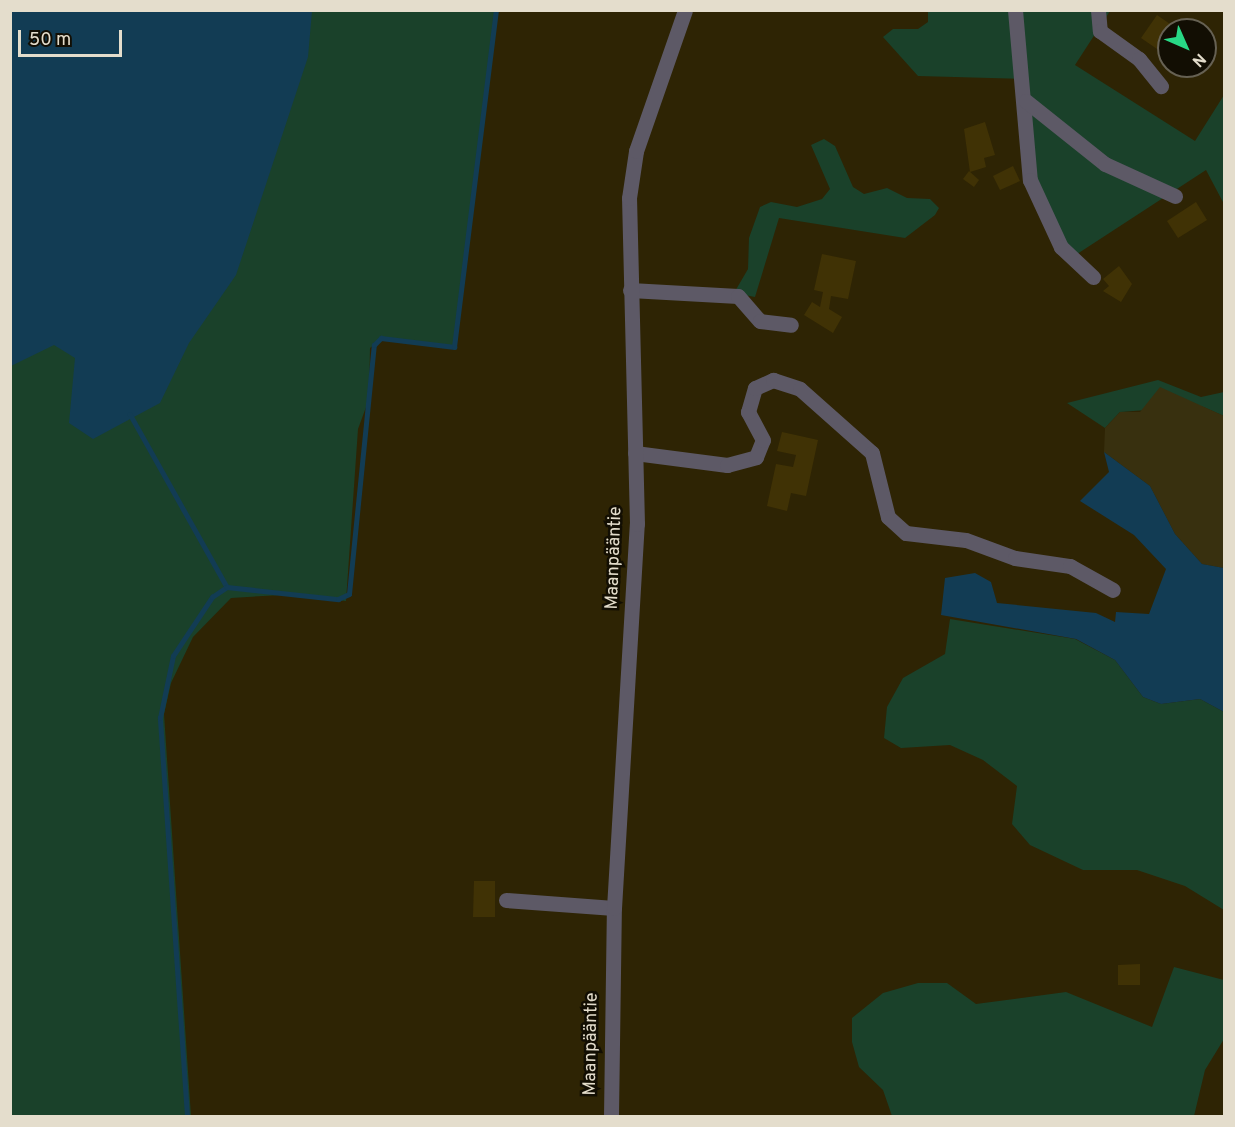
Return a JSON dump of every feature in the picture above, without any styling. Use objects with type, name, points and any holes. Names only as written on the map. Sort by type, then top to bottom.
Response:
[{"type":"street","name":"Maanpääntie","points":[[611,1116],[614,908],[637,524],[630,290],[630,198],[636,151],[686,10]]},
{"type":"street","points":[[1015,10],[1026,102],[1030,180],[1061,247],[1093,278]]},
{"type":"street","points":[[1098,10],[1100,31],[1138,60],[1161,86]]},
{"type":"street","points":[[1026,102],[1106,164],[1175,196]]},
{"type":"street","points":[[630,290],[738,296],[760,321],[791,325]]},
{"type":"street","points":[[635,453],[727,465],[756,457],[763,440],[748,412],[755,388],[773,380],[800,389],[872,453],[888,517],[906,533],[966,540],[1015,558],[1070,566],[1113,590]]},
{"type":"street","points":[[506,900],[614,908]]},
{"type":"green space","points":[[199,11],[498,11],[454,347],[382,338],[370,348],[369,399],[358,429],[346,601],[281,595],[231,598],[193,637],[171,683],[164,714],[191,1116],[11,1116],[11,274]]},
{"type":"green space","points":[[928,11],[1110,11],[1075,65],[1195,141],[1224,95],[1224,204],[1206,170],[1071,258],[1030,180],[1024,79],[918,76],[883,37],[893,29],[918,29],[928,22]]},
{"type":"green space","points":[[824,139],[835,146],[853,187],[864,194],[887,188],[907,198],[930,199],[939,208],[935,215],[905,238],[779,218],[755,297],[734,293],[748,269],[749,238],[760,207],[771,202],[797,207],[822,199],[830,189],[811,145]]},
{"type":"green space","points":[[1158,380],[1201,397],[1224,392],[1224,416],[1201,406],[1120,412],[1105,428],[1067,403]]},
{"type":"green space","points":[[950,619],[1075,639],[1115,660],[1143,697],[1161,704],[1200,699],[1224,712],[1224,910],[1185,886],[1137,870],[1083,870],[1030,845],[1012,824],[1017,786],[983,760],[950,745],[901,748],[884,738],[887,707],[903,678],[945,654]]},
{"type":"green space","points":[[1174,967],[1224,980],[1224,1039],[1205,1070],[1194,1116],[892,1116],[883,1090],[859,1067],[852,1042],[852,1018],[883,993],[918,983],[947,983],[976,1004],[1066,992],[1152,1027]]},
{"type":"sand","points":[[1160,387],[1224,416],[1224,568],[1202,564],[1175,534],[1150,486],[1104,452],[1105,428],[1120,412],[1140,412]]},
{"type":"water","points":[[11,10],[312,11],[308,57],[236,275],[189,343],[160,403],[93,439],[69,423],[75,358],[54,345],[11,366]]},
{"type":"water","points":[[1104,452],[1150,486],[1175,534],[1202,564],[1224,568],[1224,712],[1200,699],[1161,704],[1143,697],[1115,660],[1076,639],[941,615],[945,578],[975,573],[991,582],[997,603],[1096,613],[1115,622],[1116,612],[1149,614],[1166,569],[1134,535],[1080,501],[1109,472]]},
{"type":"building","points":[[1157,15],[1161,18],[1157,18],[1157,49],[1141,38]]},
{"type":"building","points":[[985,122],[995,155],[984,158],[986,167],[970,172],[964,129]]},
{"type":"building","points":[[1013,166],[1020,181],[1000,190],[993,176]]},
{"type":"building","points":[[969,171],[979,180],[974,187],[963,179]]},
{"type":"building","points":[[1196,202],[1207,220],[1178,238],[1167,221]]},
{"type":"building","points":[[822,254],[856,261],[848,299],[831,296],[829,309],[842,317],[833,333],[804,315],[812,302],[820,307],[823,292],[814,290]]},
{"type":"building","points":[[1119,266],[1132,284],[1121,302],[1103,291],[1109,286],[1103,279]]},
{"type":"building","points":[[782,432],[818,440],[806,496],[791,493],[787,511],[767,506],[776,464],[793,467],[796,455],[777,451]]},
{"type":"building","points":[[474,881],[495,881],[495,917],[473,917]]},
{"type":"building","points":[[1140,964],[1140,985],[1118,985],[1118,965]]},
{"type":"waterway","points":[[187,1116],[160,718],[173,656],[212,597],[227,587],[338,599],[349,594],[374,345],[381,338],[454,347],[496,10]]},
{"type":"waterway","points":[[130,414],[227,587]]}]
